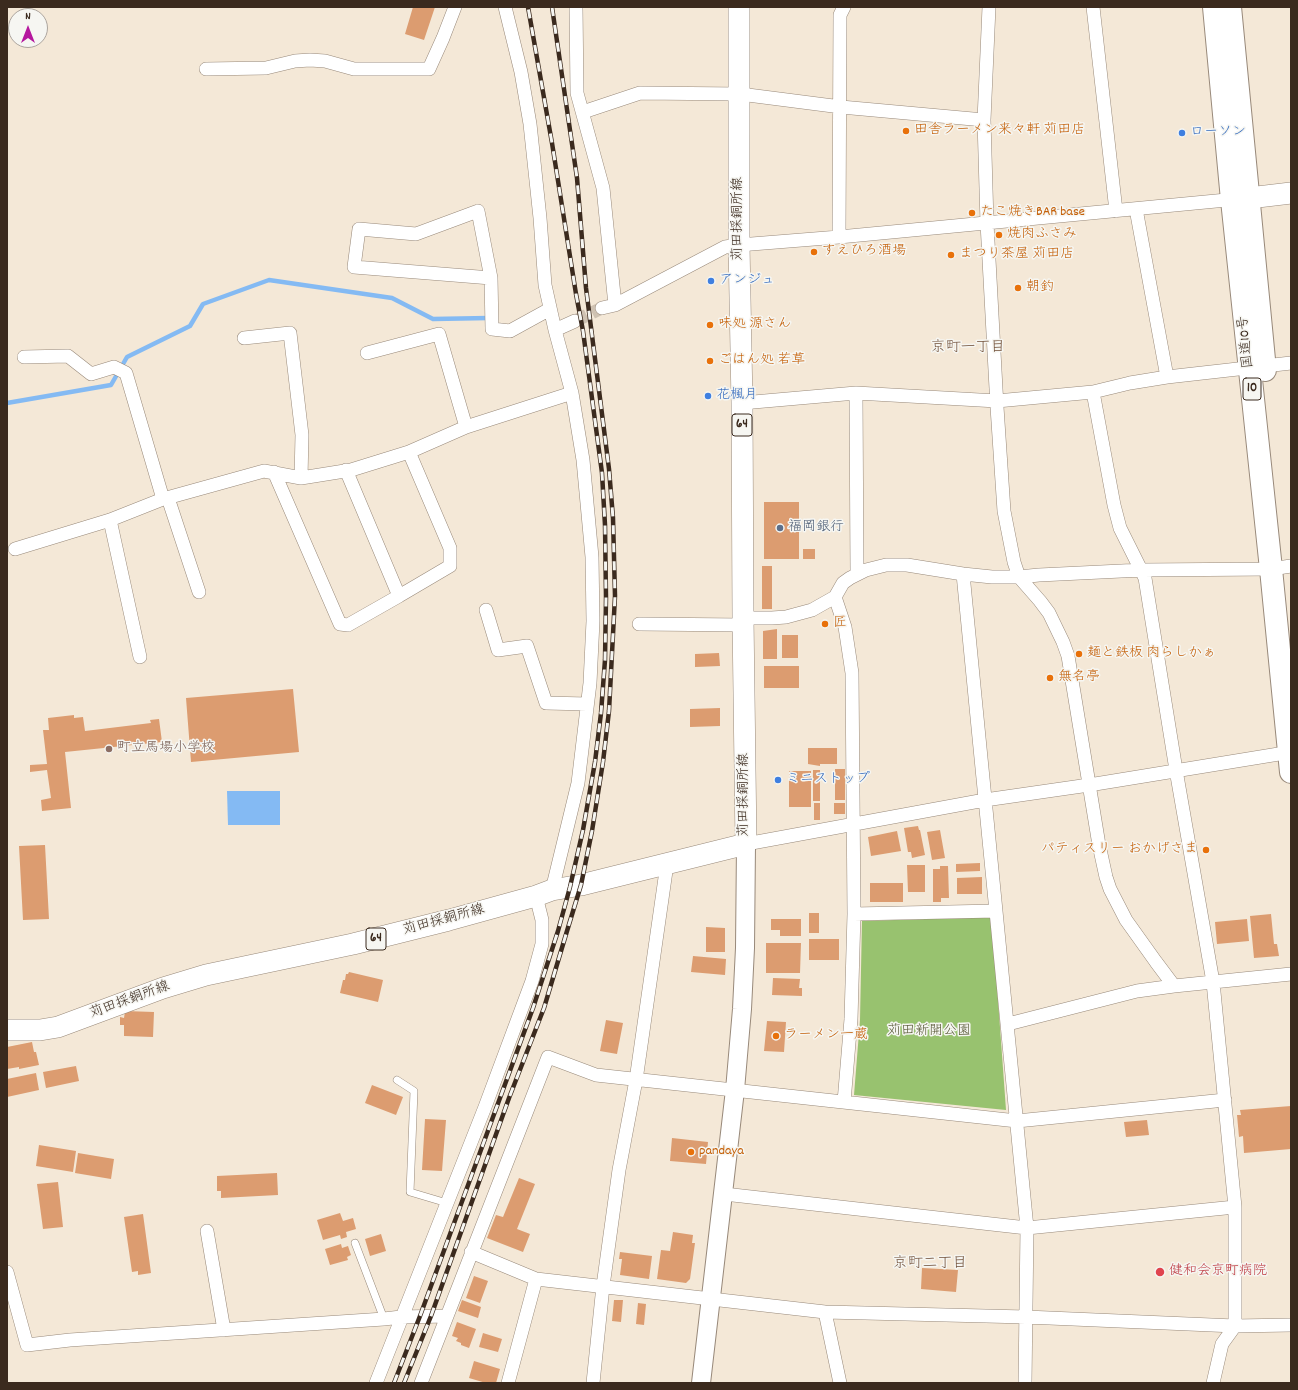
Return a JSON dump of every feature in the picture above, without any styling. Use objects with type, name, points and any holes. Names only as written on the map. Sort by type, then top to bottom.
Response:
[{"type":"highway","name":"国道10号","points":[[1214,7],[1241,199],[1258,367],[1291,648]]},
{"type":"highway","name":"国道10号","points":[[1230,7],[1241,199]]},
{"type":"highway","name":"国道10号","points":[[1282,567],[1290,759]]},
{"type":"main road","name":"苅田採銅所線","points":[[7,1030],[40,1030],[58,1027],[163,988],[206,975],[354,944],[544,893],[746,844],[739,245],[739,7]]},
{"type":"main road","points":[[1241,199],[1291,193]]},
{"type":"street","points":[[206,69],[266,68],[288,62],[310,60],[325,61],[354,69],[429,69],[455,7]]},
{"type":"street","points":[[376,1383],[485,1107],[532,981],[542,944],[544,893],[578,783],[587,704],[593,621],[592,557],[583,460],[572,393],[554,330],[545,285],[540,218],[530,124],[521,72],[505,7]]},
{"type":"street","points":[[576,7],[577,93],[603,188],[615,305]]},
{"type":"street","points":[[839,237],[841,107],[840,15],[844,7]]},
{"type":"street","points":[[989,7],[984,120],[987,223],[1004,511],[1014,562],[1019,577],[1040,600],[1049,613],[1063,642],[1071,672],[1099,845],[1110,889],[1126,920],[1174,986]]},
{"type":"street","points":[[1093,7],[1116,211]]},
{"type":"street","points":[[583,112],[640,93],[740,94],[841,107],[984,120]]},
{"type":"street","points":[[602,308],[615,305],[725,247],[1241,199]]},
{"type":"street","points":[[1136,209],[1167,377]]},
{"type":"street","points":[[491,278],[354,267],[359,229],[416,234],[478,211],[491,278],[492,330],[510,331],[550,309]]},
{"type":"street","points":[[554,330],[575,321]]},
{"type":"street","points":[[244,338],[290,333],[302,435],[301,478]]},
{"type":"street","points":[[367,353],[439,334],[466,427]]},
{"type":"street","points":[[24,357],[68,356],[91,374],[114,367],[126,373],[165,498],[199,592]]},
{"type":"street","points":[[742,403],[856,393],[997,401],[1093,392],[1130,383],[1167,377],[1291,364]]},
{"type":"street","points":[[1093,392],[1114,505],[1120,528],[1145,578],[1176,770],[1213,982],[1235,1207],[1235,1326],[1222,1344],[1213,1383]]},
{"type":"street","points":[[15,549],[110,520],[165,498],[264,471],[301,478],[346,470],[409,452],[466,427],[572,393]]},
{"type":"street","points":[[856,393],[857,574]]},
{"type":"street","points":[[274,472],[340,624],[348,625],[450,566],[450,548],[409,452]]},
{"type":"street","points":[[346,470],[399,596]]},
{"type":"street","points":[[110,520],[140,657]]},
{"type":"street","points":[[639,624],[743,621],[799,614],[818,607],[835,597],[843,583],[857,574],[876,567],[897,564],[992,577],[1019,577],[1142,570],[1282,567]]},
{"type":"street","points":[[963,574],[1027,1228],[1025,1383]]},
{"type":"street","points":[[835,597],[845,627],[852,673],[854,914],[851,1019],[844,1102]]},
{"type":"street","points":[[486,610],[498,650],[527,646],[546,703],[587,704]]},
{"type":"street","points":[[701,1383],[724,1194],[742,1009],[745,948],[746,844],[985,800],[1089,785],[1176,770],[1290,759]]},
{"type":"street","points":[[593,1383],[603,1286],[619,1170],[636,1080],[667,864]]},
{"type":"street","points":[[854,914],[996,911]]},
{"type":"street","points":[[1008,1024],[1137,991],[1291,974]]},
{"type":"street","points":[[421,1383],[548,1057],[596,1075],[1017,1121],[1225,1100]]},
{"type":"street","points":[[724,1194],[1027,1228],[1235,1207]]},
{"type":"street","points":[[207,1231],[224,1330]]},
{"type":"street","points":[[471,1252],[536,1279],[825,1312],[1026,1317],[1235,1326],[1291,1326]]},
{"type":"street","points":[[7,1272],[26,1345],[70,1340],[402,1317],[446,1316]]},
{"type":"street","points":[[508,1383],[536,1279]]},
{"type":"street","points":[[825,1312],[840,1383]]},
{"type":"lane","points":[[397,1080],[414,1091],[410,1192],[447,1203]]},
{"type":"lane","points":[[355,1243],[384,1319]]},
{"type":"green space","name":"苅田新開公園","points":[[992,917],[1006,1110],[854,1095],[860,1020],[862,921]]},
{"type":"water","points":[[227,791],[280,791],[280,825],[228,825]]},
{"type":"building","points":[[413,7],[435,7],[424,40],[405,34]]},
{"type":"building","points":[[764,502],[799,502],[799,559],[764,559]]},
{"type":"building","points":[[803,549],[815,549],[815,559],[803,559]]},
{"type":"building","points":[[762,566],[772,566],[772,609],[762,609]]},
{"type":"building","points":[[777,629],[777,659],[763,659],[763,631]]},
{"type":"building","points":[[782,635],[798,635],[798,658],[782,658]]},
{"type":"building","points":[[719,653],[720,666],[695,667],[695,654]]},
{"type":"building","points":[[764,666],[799,666],[799,688],[764,688]]},
{"type":"building","points":[[293,689],[299,752],[191,762],[186,698]]},
{"type":"building","points":[[720,708],[720,726],[690,727],[690,709]]},
{"type":"building","points":[[74,715],[74,718],[83,717],[85,731],[151,723],[150,720],[159,719],[162,742],[65,752],[71,808],[42,811],[41,800],[51,798],[47,770],[30,772],[30,765],[47,764],[43,730],[49,730],[48,718]]},
{"type":"building","points":[[808,748],[837,748],[837,764],[820,764],[820,766],[808,764]]},
{"type":"building","points":[[835,769],[845,769],[845,800],[835,800]]},
{"type":"building","points":[[813,770],[820,770],[820,801],[813,801]]},
{"type":"building","points":[[789,771],[811,771],[811,807],[789,807]]},
{"type":"building","points":[[814,803],[820,803],[820,820],[814,820]]},
{"type":"building","points":[[834,803],[845,803],[845,814],[834,814]]},
{"type":"building","points":[[918,826],[925,855],[912,858],[911,852],[908,852],[904,828]]},
{"type":"building","points":[[940,830],[945,858],[932,860],[927,832]]},
{"type":"building","points":[[897,831],[901,851],[871,856],[868,837]]},
{"type":"building","points":[[45,845],[49,919],[23,920],[19,846]]},
{"type":"building","points":[[980,863],[980,871],[956,872],[956,864]]},
{"type":"building","points":[[907,865],[925,865],[925,892],[908,892]]},
{"type":"building","points":[[940,866],[948,866],[949,898],[941,898],[941,902],[933,902],[933,869],[940,869]]},
{"type":"building","points":[[982,877],[982,894],[957,894],[957,878]]},
{"type":"building","points":[[870,883],[903,883],[903,902],[870,902]]},
{"type":"building","points":[[809,913],[819,913],[819,933],[809,933]]},
{"type":"building","points":[[1271,914],[1274,944],[1277,944],[1279,956],[1254,958],[1250,916]]},
{"type":"building","points":[[771,919],[801,919],[801,936],[780,936],[780,930],[771,930]]},
{"type":"building","points":[[1247,919],[1249,941],[1217,944],[1215,922]]},
{"type":"building","points":[[706,927],[725,928],[725,952],[706,952]]},
{"type":"building","points":[[809,939],[839,939],[839,960],[809,960]]},
{"type":"building","points":[[766,943],[801,943],[800,973],[766,973]]},
{"type":"building","points":[[693,956],[726,959],[725,975],[691,972]]},
{"type":"building","points":[[349,972],[383,980],[378,1002],[340,993],[343,980],[345,980],[346,974]]},
{"type":"building","points":[[773,978],[800,979],[799,988],[802,988],[802,996],[772,995]]},
{"type":"building","points":[[125,1011],[154,1012],[153,1037],[124,1036],[124,1025],[120,1025],[120,1017],[124,1018]]},
{"type":"building","points":[[606,1020],[623,1023],[617,1054],[600,1051]]},
{"type":"building","points":[[767,1021],[786,1022],[784,1052],[764,1051]]},
{"type":"building","points":[[32,1042],[39,1065],[19,1069],[19,1067],[7,1069],[7,1047]]},
{"type":"building","points":[[76,1066],[79,1081],[46,1088],[43,1072]]},
{"type":"building","points":[[36,1073],[39,1090],[7,1097],[7,1079]]},
{"type":"building","points":[[372,1085],[403,1097],[396,1115],[365,1103]]},
{"type":"building","points":[[1291,1106],[1291,1149],[1244,1153],[1243,1136],[1239,1137],[1237,1115],[1241,1115],[1240,1110]]},
{"type":"building","points":[[425,1119],[446,1120],[442,1171],[422,1170]]},
{"type":"building","points":[[1147,1120],[1149,1135],[1126,1137],[1124,1122]]},
{"type":"building","points":[[672,1138],[708,1142],[706,1164],[670,1161]]},
{"type":"building","points":[[39,1145],[76,1151],[73,1172],[36,1166]]},
{"type":"building","points":[[78,1153],[114,1159],[111,1179],[75,1173]]},
{"type":"building","points":[[277,1173],[278,1195],[221,1198],[221,1191],[217,1191],[217,1176]]},
{"type":"building","points":[[519,1178],[535,1184],[517,1229],[530,1234],[523,1252],[487,1238],[496,1215],[503,1217]]},
{"type":"building","points":[[58,1182],[63,1227],[43,1229],[37,1184]]},
{"type":"building","points":[[340,1213],[343,1221],[353,1218],[356,1229],[346,1232],[347,1237],[341,1239],[340,1235],[323,1240],[317,1220]]},
{"type":"building","points":[[143,1214],[151,1273],[138,1275],[138,1271],[132,1272],[124,1217]]},
{"type":"building","points":[[673,1232],[693,1235],[692,1243],[695,1243],[690,1279],[686,1283],[657,1279],[661,1250],[670,1251]]},
{"type":"building","points":[[381,1234],[386,1251],[370,1256],[365,1239]]},
{"type":"building","points":[[341,1244],[342,1248],[348,1246],[351,1255],[347,1257],[348,1260],[330,1265],[325,1249]]},
{"type":"building","points":[[620,1252],[652,1256],[649,1279],[620,1275],[622,1259],[619,1259]]},
{"type":"building","points":[[922,1268],[958,1270],[956,1292],[921,1289]]},
{"type":"building","points":[[474,1276],[488,1281],[480,1303],[466,1298]]},
{"type":"building","points":[[462,1300],[481,1307],[478,1318],[458,1311]]},
{"type":"building","points":[[614,1300],[623,1300],[621,1322],[612,1321]]},
{"type":"building","points":[[638,1303],[646,1304],[644,1325],[636,1324]]},
{"type":"building","points":[[457,1322],[476,1329],[469,1348],[461,1345],[461,1343],[456,1341],[458,1338],[452,1336]]},
{"type":"building","points":[[483,1333],[502,1339],[498,1352],[479,1347]]},
{"type":"building","points":[[474,1361],[500,1369],[496,1383],[486,1383],[469,1378]]},
{"type":"waterway","points":[[7,403],[111,385],[127,357],[190,326],[203,304],[269,280],[392,298],[433,319],[489,318]]},
{"type":"tunnel","points":[[575,321],[602,308]]},
{"type":"railway","points":[[394,1383],[533,1008],[558,931],[583,830],[595,762],[601,713],[605,660],[606,598],[605,525],[602,473],[583,331],[528,7]]},
{"type":"railway","points":[[404,1383],[431,1316],[509,1098],[544,1008],[581,885],[592,831],[603,762],[609,711],[615,596],[613,518],[609,469],[586,288],[577,178],[552,7]]},
{"type":"place","name":"田舎ラーメン来々軒 苅田店","points":[[906,131]]},
{"type":"place","name":"ローソン","points":[[1182,133]]},
{"type":"place","name":"たこ焼きBAR base","points":[[972,213]]},
{"type":"place","name":"焼肉ふさみ","points":[[999,235]]},
{"type":"place","name":"すえひろ酒場","points":[[814,252]]},
{"type":"place","name":"まつり茶屋 苅田店","points":[[951,255]]},
{"type":"place","name":"アンジュ","points":[[711,281]]},
{"type":"place","name":"朝釣","points":[[1018,288]]},
{"type":"place","name":"味処 源さん","points":[[710,325]]},
{"type":"place","name":"ごはん処 若草","points":[[710,361]]},
{"type":"place","name":"花楓月","points":[[708,396]]},
{"type":"place","name":"福岡銀行","points":[[780,528]]},
{"type":"place","name":"匠","points":[[825,624]]},
{"type":"place","name":"麺と鉄板 肉らしかぁ","points":[[1079,654]]},
{"type":"place","name":"無名亭","points":[[1050,678]]},
{"type":"place","name":"町立馬場小学校","points":[[109,749]]},
{"type":"place","name":"ミニストップ","points":[[778,780]]},
{"type":"place","name":"パティスリー おかげさま","points":[[1206,850]]},
{"type":"place","name":"ラーメン一蔵","points":[[776,1036]]},
{"type":"place","name":"pandaya","points":[[691,1152]]},
{"type":"place","name":"健和会京町病院","points":[[1160,1272]]},
{"type":"district","name":"京町一丁目","points":[[968,349]]},
{"type":"district","name":"京町二丁目","points":[[930,1265]]}]
